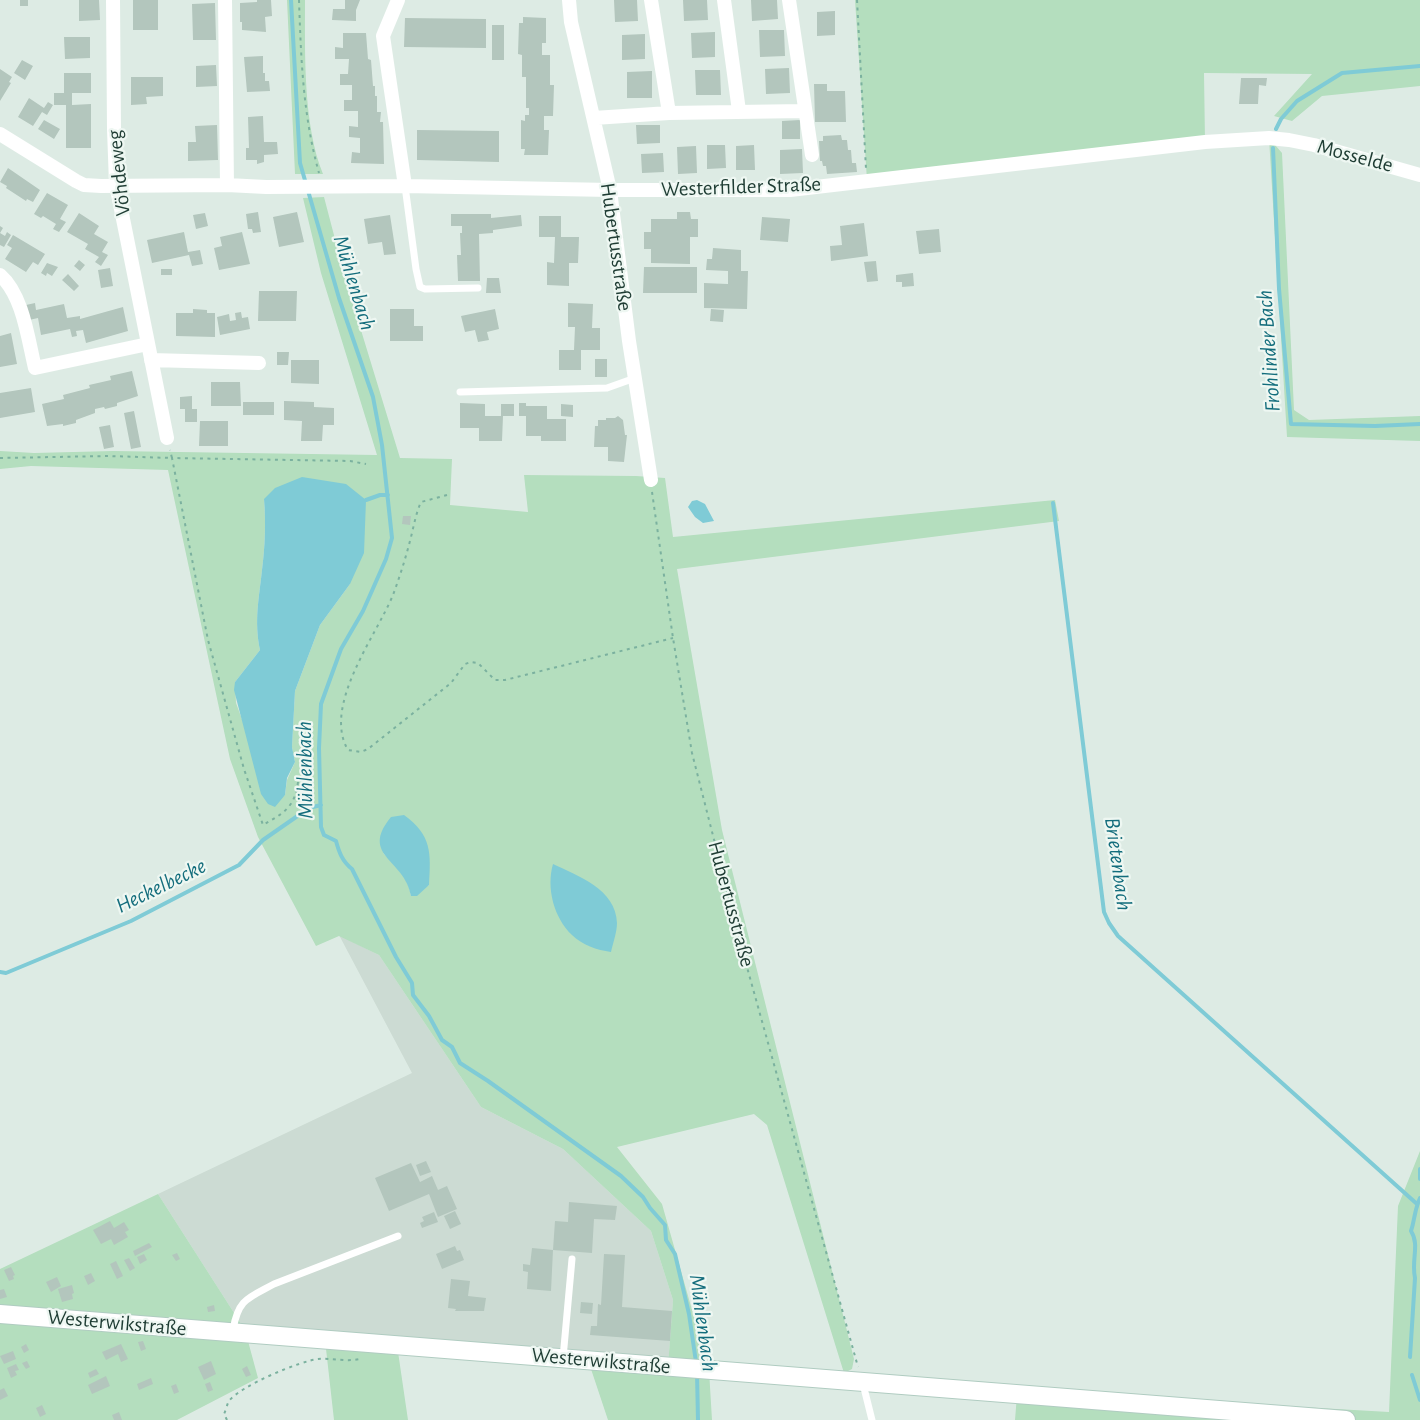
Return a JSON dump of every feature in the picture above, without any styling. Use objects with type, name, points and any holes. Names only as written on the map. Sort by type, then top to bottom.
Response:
[{"type":"street","name":"Vöhdeweg","points":[[113,0],[116,184],[167,438]]},
{"type":"street","points":[[225,0],[227,184]]},
{"type":"street","points":[[398,0],[383,36],[405,186]]},
{"type":"street","name":"Hubertusstraße","points":[[569,0],[571,21],[610,190],[651,480]]},
{"type":"street","points":[[651,0],[669,113]]},
{"type":"street","points":[[724,0],[739,111]]},
{"type":"street","points":[[789,0],[812,155]]},
{"type":"street","points":[[594,118],[669,113],[804,111]]},
{"type":"street","name":"Westerfilder Straße","points":[[0,134],[84,185],[227,184],[266,187],[405,186],[610,190],[790,190],[1205,142],[1269,138],[1289,140]]},
{"type":"street","name":"Mosselde","points":[[1289,140],[1420,175]]},
{"type":"street","points":[[0,275],[12,288],[17,298],[35,368],[148,344]]},
{"type":"street","points":[[151,360],[259,363]]},
{"type":"street","name":"Westerwikstraße","points":[[0,1314],[1346,1420]]},
{"type":"lane","points":[[405,186],[420,287],[425,289],[477,288]]},
{"type":"lane","points":[[460,392],[607,388],[635,378]]},
{"type":"lane","points":[[232,1333],[237,1313],[243,1302],[256,1293],[398,1236]]},
{"type":"lane","points":[[563,1358],[572,1259]]},
{"type":"lane","points":[[862,1382],[872,1420]]},
{"type":"path","points":[[299,0],[303,90],[310,140],[323,187]]},
{"type":"path","points":[[857,0],[867,180]]},
{"type":"path","points":[[167,438],[208,640],[244,769],[263,825],[279,817],[294,802],[298,782]]},
{"type":"path","points":[[0,458],[108,456],[350,461],[366,464]]},
{"type":"path","name":"Hubertusstraße","points":[[651,480],[672,638],[692,753],[740,942],[862,1382]]},
{"type":"path","points":[[447,495],[421,502],[392,595],[353,673],[342,715],[342,734],[348,750],[361,752],[368,749],[452,683],[465,664],[478,663],[495,680],[505,681],[672,638]]},
{"type":"path","points":[[227,1420],[224,1414],[230,1400],[268,1378],[307,1361],[330,1358],[361,1359],[373,1343]]},
{"type":"shaded area","points":[[339,935],[379,955],[481,1107],[563,1149],[651,1231],[673,1300],[668,1367],[245,1330],[158,1194],[412,1073]]},
{"type":"green space","points":[[287,0],[305,0],[306,88],[316,155],[323,174],[295,174]]},
{"type":"green space","points":[[855,0],[1420,0],[1420,86],[1322,96],[1292,121],[1274,116],[1312,74],[1204,73],[1205,142],[867,180]]},
{"type":"green space","points":[[1269,138],[1282,153],[1294,410],[1309,420],[1420,416],[1420,441],[1287,437]]},
{"type":"green space","points":[[324,197],[346,281],[400,458],[452,459],[450,505],[528,512],[524,475],[665,478],[673,537],[1055,500],[1059,521],[677,569],[722,830],[854,1359],[852,1369],[844,1373],[767,1125],[754,1114],[617,1147],[662,1204],[709,1370],[712,1420],[608,1420],[588,1360],[668,1366],[673,1300],[651,1231],[563,1149],[481,1107],[379,955],[339,936],[316,946],[258,837],[230,759],[168,470],[31,466],[0,469],[0,451],[377,455],[321,273],[303,198]],"holes":[[[264,499],[350,584],[320,625],[295,691],[292,747],[295,762],[287,780],[285,795],[282,797],[243,722],[236,703],[235,682],[260,650],[257,619],[264,543]],[[383,853],[429,885],[411,896],[404,877]]]},
{"type":"green space","points":[[1420,1151],[1420,1420],[1015,1420],[1017,1395],[862,1382],[1389,1412],[1398,1206]]},
{"type":"green space","points":[[158,1194],[245,1330],[258,1378],[177,1420],[0,1420],[0,1269]]},
{"type":"green space","points":[[325,1340],[397,1345],[408,1420],[334,1420]]},
{"type":"water","points":[[302,477],[346,484],[366,500],[364,553],[350,584],[320,625],[295,691],[292,747],[295,762],[287,778],[285,795],[275,807],[268,804],[261,794],[234,690],[235,682],[260,650],[257,619],[264,544],[264,499],[275,488]]},
{"type":"water","points":[[697,500],[705,504],[714,521],[703,523],[695,517],[688,507],[692,501]]},
{"type":"water","points":[[404,815],[420,830],[428,846],[429,885],[417,896],[411,896],[407,884],[387,857],[380,841],[382,830],[391,817]]},
{"type":"water","points":[[553,864],[594,885],[610,901],[617,923],[611,952],[580,942],[560,920],[551,893]]},
{"type":"building","points":[[20,0],[28,0],[28,6],[20,6]]},
{"type":"building","points":[[79,0],[99,0],[100,20],[79,21]]},
{"type":"building","points":[[133,0],[158,0],[158,30],[133,30]]},
{"type":"building","points":[[257,0],[271,0],[272,16],[265,17],[266,32],[242,30],[240,3],[257,2]]},
{"type":"building","points":[[345,0],[360,0],[356,10],[356,21],[332,20],[333,9],[345,9]]},
{"type":"building","points":[[614,0],[637,0],[638,21],[615,22]]},
{"type":"building","points":[[683,0],[707,0],[708,20],[684,21]]},
{"type":"building","points":[[751,0],[777,0],[778,19],[752,21]]},
{"type":"building","points":[[215,3],[216,40],[193,40],[192,4]]},
{"type":"building","points":[[835,11],[835,35],[817,36],[817,12]]},
{"type":"building","points":[[523,17],[546,18],[546,43],[542,43],[542,55],[550,55],[550,85],[554,85],[553,116],[544,116],[544,130],[549,130],[548,155],[524,155],[525,149],[521,149],[521,120],[525,121],[525,115],[529,115],[529,108],[526,108],[526,77],[522,77],[522,55],[518,54],[519,23],[523,23]]},
{"type":"building","points":[[405,18],[486,19],[486,48],[404,47]]},
{"type":"building","points":[[492,25],[504,25],[504,60],[492,60]]},
{"type":"building","points":[[759,30],[784,30],[785,56],[760,57]]},
{"type":"building","points":[[715,32],[715,57],[692,58],[691,33]]},
{"type":"building","points":[[343,33],[366,33],[368,59],[371,60],[373,86],[375,86],[375,96],[377,96],[377,112],[381,112],[380,122],[383,122],[384,164],[351,163],[352,152],[360,153],[360,138],[349,137],[349,126],[358,127],[358,111],[344,111],[344,100],[352,100],[352,85],[340,85],[340,74],[348,74],[349,59],[335,59],[335,47],[343,48]]},
{"type":"building","points":[[645,34],[645,59],[622,60],[622,35]]},
{"type":"building","points":[[64,37],[90,37],[90,58],[65,59]]},
{"type":"building","points":[[263,56],[263,73],[265,73],[265,81],[269,81],[270,91],[247,92],[244,57]]},
{"type":"building","points":[[22,60],[33,66],[25,80],[14,73]]},
{"type":"building","points":[[216,65],[217,86],[196,87],[196,66]]},
{"type":"building","points":[[789,68],[790,93],[766,94],[765,69]]},
{"type":"building","points":[[0,69],[12,77],[0,101]]},
{"type":"building","points":[[695,70],[720,70],[721,95],[696,95]]},
{"type":"building","points":[[652,71],[652,98],[627,98],[627,72]]},
{"type":"building","points":[[64,73],[91,73],[91,93],[72,93],[72,105],[91,104],[91,148],[66,148],[66,105],[54,105],[54,93],[64,93]]},
{"type":"building","points":[[131,77],[163,77],[163,96],[146,97],[147,104],[131,105]]},
{"type":"building","points":[[1241,78],[1267,78],[1266,86],[1259,85],[1258,104],[1239,104]]},
{"type":"building","points":[[814,84],[827,84],[827,91],[845,91],[846,122],[815,122]]},
{"type":"building","points":[[29,98],[44,108],[48,102],[53,105],[47,115],[42,112],[33,126],[18,117]]},
{"type":"building","points":[[263,116],[264,142],[277,142],[278,154],[264,155],[264,162],[257,164],[257,160],[246,160],[246,148],[249,148],[248,117]]},
{"type":"building","points":[[44,120],[60,129],[54,139],[38,129]]},
{"type":"building","points":[[800,120],[800,139],[782,139],[782,121]]},
{"type":"building","points":[[217,125],[218,160],[188,161],[188,142],[196,142],[195,126]]},
{"type":"building","points":[[636,125],[660,125],[660,143],[637,144]]},
{"type":"building","points":[[417,130],[499,131],[499,162],[417,160]]},
{"type":"building","points":[[841,135],[842,140],[847,140],[852,163],[856,163],[857,172],[827,174],[826,166],[823,166],[820,161],[819,141],[823,141],[823,136]]},
{"type":"building","points":[[707,145],[725,145],[726,168],[707,169]]},
{"type":"building","points":[[754,145],[755,170],[736,170],[736,146]]},
{"type":"building","points":[[696,146],[697,173],[678,174],[677,147]]},
{"type":"building","points":[[802,149],[803,173],[780,174],[780,150]]},
{"type":"building","points":[[663,153],[664,172],[642,173],[641,154]]},
{"type":"building","points":[[8,168],[40,190],[33,202],[27,199],[26,201],[0,182]]},
{"type":"building","points":[[47,193],[68,205],[60,219],[66,222],[59,232],[53,229],[56,224],[43,216],[41,218],[34,214]]},
{"type":"building","points":[[258,212],[261,232],[253,233],[252,229],[248,229],[246,214]]},
{"type":"building","points":[[297,212],[304,242],[279,247],[273,217]]},
{"type":"building","points":[[677,212],[690,212],[691,219],[698,219],[698,237],[690,237],[690,264],[651,263],[651,249],[644,249],[644,232],[651,232],[651,219],[677,219]]},
{"type":"building","points":[[79,213],[99,226],[94,234],[108,242],[102,252],[108,255],[101,266],[95,262],[99,257],[85,249],[88,244],[67,232]]},
{"type":"building","points":[[205,213],[208,226],[196,229],[193,215]]},
{"type":"building","points":[[451,214],[491,214],[491,218],[521,215],[522,226],[479,234],[480,281],[458,281],[457,255],[461,255],[462,226],[451,226]]},
{"type":"building","points":[[390,215],[396,254],[384,255],[382,242],[368,244],[364,219]]},
{"type":"building","points":[[539,216],[561,216],[561,237],[579,237],[578,263],[569,263],[569,286],[547,285],[547,262],[554,263],[555,237],[539,237]]},
{"type":"building","points":[[762,217],[790,219],[788,242],[760,240]]},
{"type":"building","points":[[864,223],[868,256],[831,261],[830,246],[842,245],[840,226]]},
{"type":"building","points":[[939,229],[941,252],[919,254],[916,231]]},
{"type":"building","points":[[7,232],[11,235],[4,247],[0,245],[0,233],[5,236]]},
{"type":"building","points":[[184,232],[188,252],[200,250],[203,264],[192,266],[189,255],[152,263],[147,240]]},
{"type":"building","points":[[242,232],[250,264],[219,270],[214,248],[222,246],[220,237]]},
{"type":"building","points":[[13,235],[45,254],[38,265],[33,262],[26,272],[5,259],[12,248],[7,245]]},
{"type":"building","points":[[713,248],[741,250],[741,271],[748,271],[747,309],[704,308],[704,283],[728,284],[728,271],[706,270],[707,259],[712,259]]},
{"type":"building","points":[[79,260],[85,265],[80,271],[74,266]]},
{"type":"building","points":[[876,261],[878,281],[867,282],[864,262]]},
{"type":"building","points":[[47,263],[58,267],[52,276],[41,273]]},
{"type":"building","points":[[644,267],[697,267],[697,293],[643,293]]},
{"type":"building","points":[[110,268],[113,286],[101,288],[98,270]]},
{"type":"building","points":[[161,269],[172,269],[172,275],[161,275]]},
{"type":"building","points":[[913,273],[914,286],[902,287],[902,282],[896,282],[896,275]]},
{"type":"building","points":[[68,274],[79,286],[74,291],[62,280]]},
{"type":"building","points":[[487,278],[499,278],[501,293],[486,293]]},
{"type":"building","points":[[259,291],[297,291],[296,321],[258,321]]},
{"type":"building","points":[[35,303],[36,310],[64,304],[67,318],[80,316],[80,319],[123,307],[128,331],[86,343],[83,330],[76,331],[77,336],[72,337],[70,329],[41,335],[38,318],[29,320],[26,305]]},
{"type":"building","points":[[568,303],[593,304],[592,328],[600,328],[600,350],[581,350],[581,370],[559,370],[559,350],[574,350],[575,327],[568,327]]},
{"type":"building","points":[[193,309],[215,313],[215,337],[176,336],[176,313],[193,313]]},
{"type":"building","points":[[390,309],[414,309],[414,326],[423,326],[423,341],[390,341]]},
{"type":"building","points":[[495,309],[499,329],[487,332],[489,340],[478,342],[475,330],[465,332],[461,316]]},
{"type":"building","points":[[711,309],[724,310],[723,322],[710,321]]},
{"type":"building","points":[[241,312],[242,318],[248,317],[250,329],[220,335],[217,317],[229,314],[230,321],[236,320],[235,313]]},
{"type":"building","points":[[11,333],[17,364],[0,367],[0,336]]},
{"type":"building","points":[[277,352],[289,352],[288,365],[277,365]]},
{"type":"building","points":[[595,359],[607,359],[607,377],[595,377]]},
{"type":"building","points":[[291,360],[319,360],[319,384],[291,383]]},
{"type":"building","points":[[132,371],[138,396],[117,403],[117,406],[95,409],[95,413],[76,420],[76,423],[47,426],[42,404],[64,399],[63,395],[90,388],[89,385],[111,380],[110,376]]},
{"type":"building","points":[[211,382],[240,382],[241,406],[211,406]]},
{"type":"building","points":[[31,388],[35,412],[0,418],[0,393]]},
{"type":"building","points":[[192,396],[192,409],[197,409],[197,422],[185,422],[185,409],[180,409],[180,397]]},
{"type":"building","points":[[284,401],[314,402],[314,407],[334,408],[334,425],[323,425],[322,441],[301,441],[302,421],[284,420]]},
{"type":"building","points":[[243,402],[274,402],[274,415],[243,415]]},
{"type":"building","points":[[460,403],[485,404],[485,416],[501,416],[501,404],[514,404],[514,416],[503,416],[502,441],[479,441],[479,428],[460,428]]},
{"type":"building","points":[[519,403],[526,403],[526,406],[547,406],[547,419],[566,419],[566,441],[541,441],[541,436],[526,436],[526,416],[519,416]]},
{"type":"building","points":[[561,404],[573,405],[573,417],[561,416]]},
{"type":"building","points":[[134,411],[141,447],[131,449],[124,413]]},
{"type":"building","points":[[618,416],[623,420],[625,435],[627,435],[624,462],[608,461],[608,447],[594,447],[595,426],[598,426],[598,420]]},
{"type":"building","points":[[200,421],[228,421],[228,446],[199,446]]},
{"type":"building","points":[[110,425],[114,447],[104,449],[99,427]]},
{"type":"building","points":[[403,516],[411,516],[410,525],[402,524]]},
{"type":"building","points":[[426,1161],[431,1172],[420,1176],[416,1165]]},
{"type":"building","points":[[411,1163],[420,1182],[432,1176],[438,1190],[447,1186],[457,1209],[438,1217],[429,1194],[389,1211],[375,1178]]},
{"type":"building","points":[[569,1202],[617,1206],[615,1220],[594,1219],[592,1253],[553,1250],[555,1221],[568,1222]]},
{"type":"building","points":[[455,1211],[461,1224],[450,1229],[444,1216]]},
{"type":"building","points":[[434,1212],[438,1222],[422,1228],[420,1223],[424,1221],[422,1217]]},
{"type":"building","points":[[110,1221],[114,1228],[124,1222],[129,1230],[125,1232],[128,1237],[114,1245],[111,1239],[101,1244],[93,1230]]},
{"type":"building","points":[[149,1243],[152,1247],[135,1256],[133,1251]]},
{"type":"building","points":[[455,1246],[457,1251],[460,1250],[464,1260],[442,1269],[436,1254]]},
{"type":"building","points":[[532,1248],[553,1250],[551,1291],[527,1289],[528,1272],[523,1271],[523,1264],[530,1265]]},
{"type":"building","points":[[177,1253],[180,1259],[176,1261],[172,1255]]},
{"type":"building","points":[[144,1254],[147,1260],[140,1264],[137,1257]]},
{"type":"building","points":[[604,1254],[625,1255],[622,1307],[672,1311],[670,1341],[590,1335],[591,1326],[597,1326],[598,1304],[601,1305]]},
{"type":"building","points":[[129,1258],[135,1268],[130,1271],[124,1260]]},
{"type":"building","points":[[116,1261],[123,1276],[117,1279],[110,1264]]},
{"type":"building","points":[[11,1267],[15,1275],[14,1279],[9,1281],[4,1270]]},
{"type":"building","points":[[91,1273],[95,1281],[88,1285],[84,1276]]},
{"type":"building","points":[[57,1277],[61,1286],[51,1292],[46,1282]]},
{"type":"building","points":[[451,1279],[470,1281],[468,1296],[486,1298],[484,1311],[455,1311],[456,1309],[448,1308]]},
{"type":"building","points":[[72,1285],[73,1299],[62,1302],[58,1289]]},
{"type":"building","points":[[4,1289],[7,1297],[0,1299],[0,1290]]},
{"type":"building","points":[[581,1302],[593,1303],[592,1314],[580,1313]]},
{"type":"building","points":[[214,1305],[215,1311],[208,1312],[207,1307]]},
{"type":"building","points":[[143,1341],[146,1349],[141,1351],[138,1342]]},
{"type":"building","points":[[26,1344],[29,1350],[24,1353],[21,1347]]},
{"type":"building","points":[[121,1344],[128,1359],[121,1362],[118,1354],[106,1360],[102,1352]]},
{"type":"building","points":[[13,1351],[16,1359],[4,1364],[0,1356]]},
{"type":"building","points":[[27,1361],[30,1367],[26,1369],[22,1363]]},
{"type":"building","points":[[211,1361],[216,1374],[204,1380],[198,1367]]},
{"type":"building","points":[[16,1364],[19,1370],[15,1371],[17,1375],[11,1378],[7,1368]]},
{"type":"building","points":[[247,1366],[251,1375],[246,1377],[242,1369]]},
{"type":"building","points":[[96,1369],[99,1374],[90,1378],[88,1373]]},
{"type":"building","points":[[106,1376],[110,1386],[92,1394],[88,1385]]},
{"type":"building","points":[[151,1378],[153,1384],[139,1390],[137,1384]]},
{"type":"building","points":[[210,1382],[213,1390],[208,1392],[205,1384]]},
{"type":"building","points":[[176,1384],[179,1392],[174,1394],[171,1386]]},
{"type":"building","points":[[4,1388],[8,1396],[0,1400],[0,1390]]},
{"type":"building","points":[[42,1405],[46,1414],[40,1417],[36,1408]]},
{"type":"building","points":[[119,1412],[122,1420],[114,1420],[112,1415]]},
{"type":"waterway","name":"Mühlenbach","points":[[291,0],[300,163],[339,298],[373,397],[382,445],[392,538],[386,559],[363,611],[341,649],[321,704],[319,748],[321,827],[324,835],[336,841],[341,856],[352,869],[396,957],[412,983],[413,995],[429,1016],[442,1040],[452,1047],[460,1063],[621,1176],[643,1197],[665,1225],[666,1240],[675,1254],[689,1314],[696,1362]]},
{"type":"waterway","points":[[1276,129],[1281,119],[1297,101],[1342,73],[1420,66]]},
{"type":"waterway","name":"Frohlinder Bach","points":[[1273,148],[1279,289],[1291,424],[1375,426],[1420,424]]},
{"type":"waterway","points":[[366,500],[388,495]]},
{"type":"waterway","name":"Brietenbach","points":[[1053,503],[1104,912],[1109,923],[1118,936],[1417,1204]]},
{"type":"waterway","name":"Heckelbecke","points":[[0,972],[6,973],[131,921],[239,865],[263,840],[309,808],[321,805]]},
{"type":"waterway","name":"Frohlinder Bach","points":[[1420,1169],[1420,1179]]},
{"type":"waterway","name":"Frohlinder Bach","points":[[1410,1357],[1415,1278],[1415,1242],[1411,1231],[1420,1198]]},
{"type":"waterway","name":"Mühlenbach","points":[[697,1373],[698,1420]]},
{"type":"waterway","name":"Frohlinder Bach","points":[[1412,1375],[1420,1400]]}]
